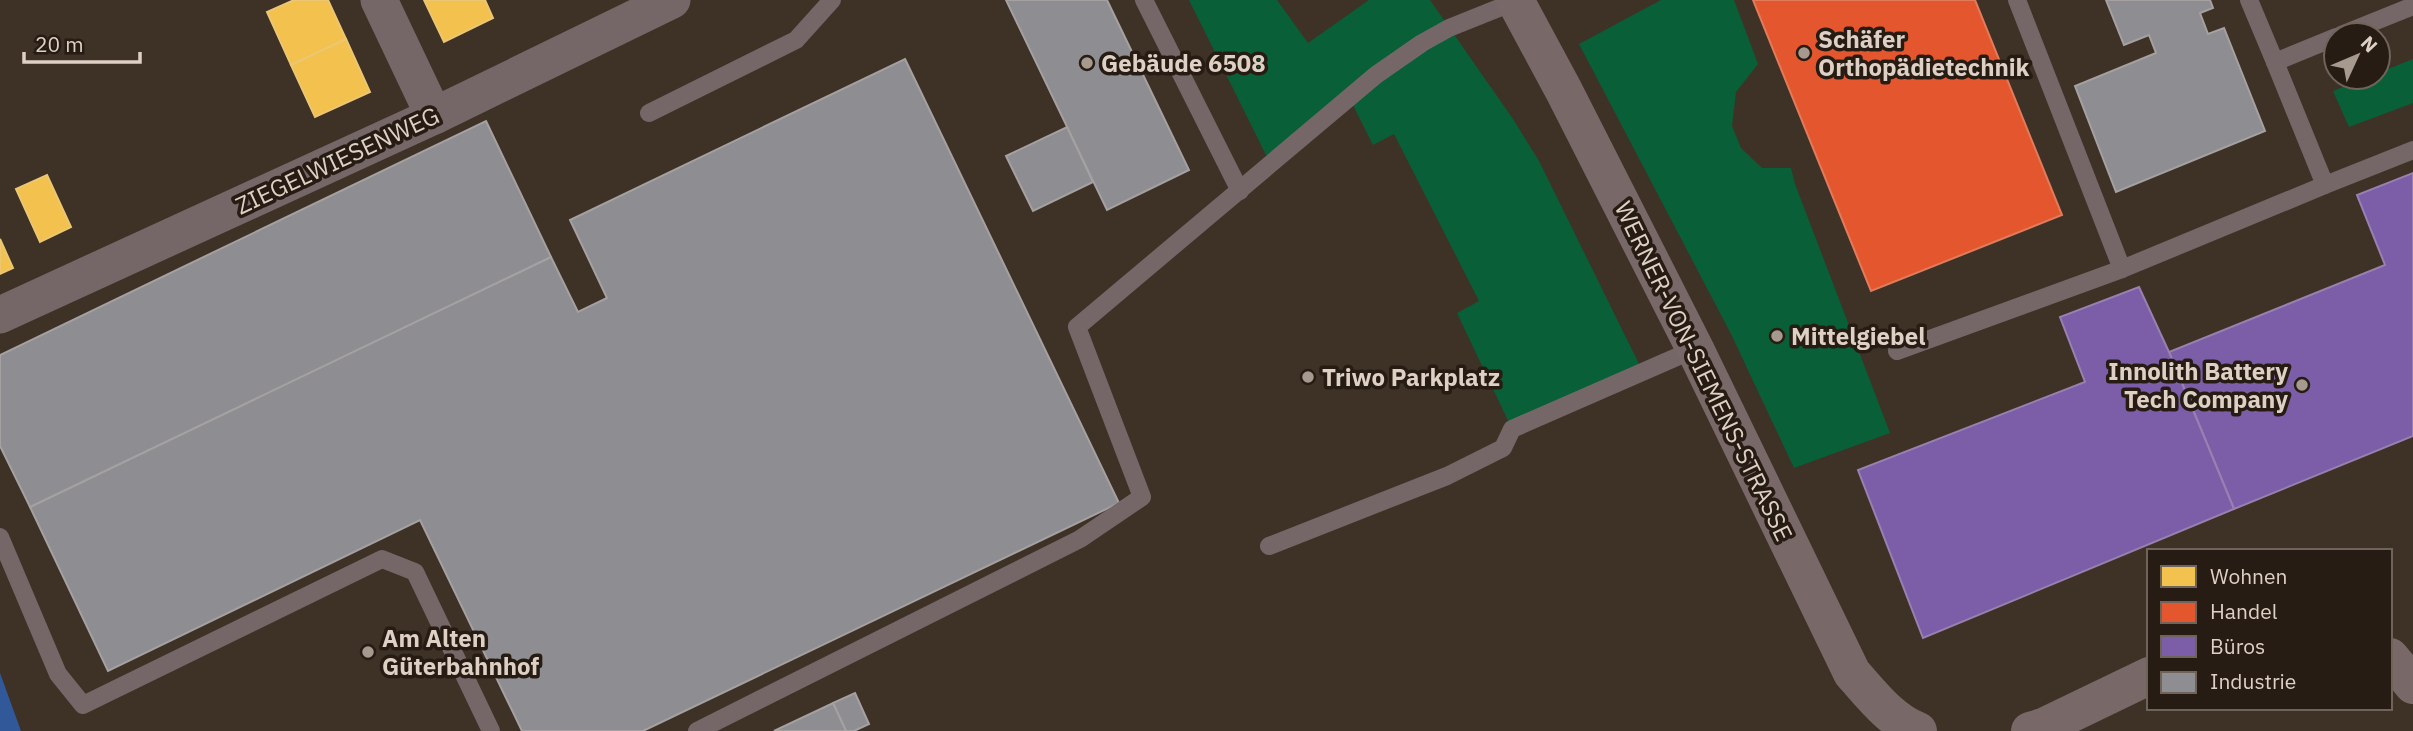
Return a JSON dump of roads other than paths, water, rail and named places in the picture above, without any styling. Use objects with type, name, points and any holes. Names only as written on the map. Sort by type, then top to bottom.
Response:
[{"type":"main road","name":"WERNER-VON-SIEMENS-STRASSE","points":[[1516,0],[1695,348],[1852,673],[1882,707],[1911,730]]},
{"type":"main road","points":[[2392,659],[2413,685]]},
{"type":"main road","points":[[2030,731],[2147,677]]},
{"type":"street","points":[[379,0],[434,116]]},
{"type":"street","name":"ZIEGELWIESENWEG","points":[[0,315],[434,116],[672,0]]},
{"type":"lane","points":[[649,113],[796,40],[832,0]]},
{"type":"lane","points":[[1144,0],[1240,191]]},
{"type":"lane","points":[[697,731],[1080,539],[1142,497],[1076,327],[1376,75],[1449,28],[1516,0]]},
{"type":"lane","points":[[2017,0],[2122,269]]},
{"type":"lane","points":[[2249,0],[2325,186]]},
{"type":"lane","points":[[2376,21],[2413,6]]},
{"type":"lane","points":[[2275,62],[2322,43]]},
{"type":"lane","points":[[1897,351],[2122,269],[2413,150]]},
{"type":"lane","points":[[1269,546],[1447,476],[1503,448],[1513,429],[1695,348]]},
{"type":"lane","points":[[0,537],[58,674],[83,705],[382,559],[415,572],[491,731]]},
{"type":"water","points":[[0,673],[21,731],[0,731]]},
{"type":"place","name":"Schäfer Orthopädietechnik","points":[[1804,53]]},
{"type":"place","name":"Gebäude 6508","points":[[1087,63]]},
{"type":"place","name":"Mittelgiebel","points":[[1777,336]]},
{"type":"place","name":"Triwo Parkplatz","points":[[1308,377]]},
{"type":"place","name":"Innolith Battery Tech Company","points":[[2302,385]]},
{"type":"place","name":"Am Alten Güterbahnhof","points":[[368,652]]}]
